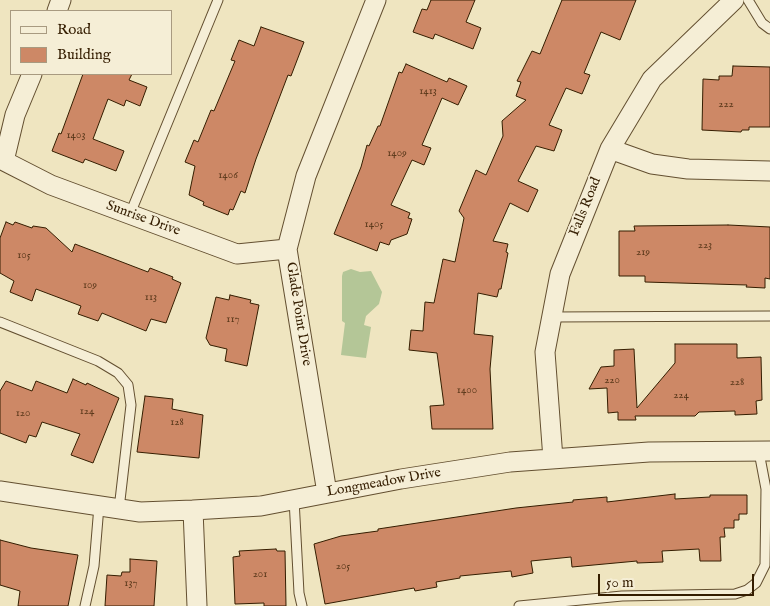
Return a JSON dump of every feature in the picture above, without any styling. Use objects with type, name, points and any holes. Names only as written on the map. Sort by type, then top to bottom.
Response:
[{"type":"street","name":"Glade Point Drive","points":[[327,493],[287,249],[306,176],[376,0]]},
{"type":"street","name":"Falls Road","points":[[553,459],[545,352],[560,274],[610,149],[652,79],[734,0]]},
{"type":"street","name":"Sunrise Drive","points":[[32,75],[15,115],[4,161],[51,185],[237,254],[287,249]]},
{"type":"street","points":[[610,149],[652,164],[679,168],[770,171]]},
{"type":"street","name":"Longmeadow Drive","points":[[0,491],[140,512],[193,510],[261,506],[401,479],[510,462],[649,452],[764,452]]},
{"type":"street","points":[[193,510],[197,606]]},
{"type":"lane","points":[[130,214],[218,0]]},
{"type":"lane","points":[[748,0],[762,23],[770,29]]},
{"type":"lane","points":[[552,317],[770,316]]},
{"type":"lane","points":[[0,322],[98,361],[118,373],[128,385],[131,405],[119,509]]},
{"type":"lane","points":[[519,606],[622,596],[735,594],[747,590],[756,583],[765,565],[766,489],[764,452]]},
{"type":"lane","points":[[294,499],[299,593],[302,606]]},
{"type":"lane","points":[[85,606],[94,566],[98,506]]},
{"type":"green space","points":[[351,269],[360,272],[371,271],[382,292],[379,304],[366,316],[364,325],[371,327],[366,358],[341,355],[345,323],[342,321],[342,276],[343,272]]},
{"type":"building","points":[[431,0],[475,0],[466,22],[481,28],[473,49],[435,34],[433,39],[413,32],[422,9],[427,10]]},
{"type":"building","points":[[562,0],[636,0],[620,40],[601,32],[584,73],[590,75],[582,94],[566,88],[549,125],[562,130],[554,151],[536,146],[518,181],[538,190],[528,212],[510,203],[493,241],[508,244],[501,289],[499,289],[497,297],[478,293],[474,334],[493,336],[490,369],[493,429],[432,429],[430,406],[444,405],[437,353],[409,350],[411,330],[423,331],[425,302],[434,303],[443,259],[455,262],[464,218],[459,211],[476,170],[486,175],[503,136],[502,121],[526,100],[516,96],[521,82],[517,81],[532,51],[540,54]]},
{"type":"building","points":[[261,27],[304,42],[291,76],[288,75],[245,193],[241,191],[233,210],[230,209],[228,215],[203,205],[204,202],[189,195],[195,166],[185,162],[194,140],[198,142],[211,110],[214,111],[235,61],[231,60],[239,40],[254,46]]},
{"type":"building","points":[[406,64],[447,82],[449,78],[467,86],[458,105],[442,98],[422,145],[431,148],[424,165],[412,160],[391,205],[410,213],[408,218],[412,219],[407,234],[391,240],[389,245],[380,242],[377,251],[334,234],[361,167],[367,145],[369,146],[378,126],[380,126],[399,72],[402,73]]},
{"type":"building","points":[[733,66],[770,67],[770,127],[749,127],[749,130],[742,130],[741,132],[702,130],[703,79],[719,80],[719,76],[732,76]]},
{"type":"building","points":[[83,75],[132,75],[129,80],[147,87],[140,106],[126,100],[124,106],[108,99],[93,139],[124,151],[116,171],[85,159],[83,163],[52,151],[59,133],[61,134]]},
{"type":"building","points":[[6,222],[13,225],[15,222],[32,228],[33,226],[46,228],[72,252],[75,244],[148,272],[150,268],[173,277],[172,279],[181,283],[166,323],[151,319],[146,331],[102,313],[98,321],[78,314],[81,306],[36,289],[32,301],[10,292],[14,281],[0,273],[0,238]]},
{"type":"building","points":[[728,225],[770,227],[770,279],[765,278],[765,288],[746,287],[747,285],[645,282],[645,276],[619,276],[619,231],[635,231],[634,226]]},
{"type":"building","points":[[230,295],[251,300],[250,303],[259,305],[247,366],[225,361],[227,349],[210,345],[206,338],[216,297],[229,300]]},
{"type":"building","points":[[675,344],[737,344],[737,358],[761,357],[762,400],[756,401],[757,414],[735,415],[735,411],[699,412],[695,416],[635,416],[636,420],[618,420],[618,412],[608,413],[607,388],[589,389],[601,367],[614,366],[614,350],[634,349],[637,408],[675,363]]},
{"type":"building","points":[[73,379],[86,385],[87,383],[119,398],[93,463],[71,455],[80,434],[42,422],[36,437],[29,435],[26,443],[0,433],[0,391],[6,381],[32,391],[36,381],[67,393]]},
{"type":"building","points":[[145,396],[173,399],[172,409],[203,415],[199,458],[137,452]]},
{"type":"building","points":[[675,494],[675,499],[710,497],[710,495],[747,495],[747,514],[739,514],[739,520],[734,520],[734,528],[724,528],[725,537],[720,537],[721,561],[700,561],[699,549],[662,551],[663,562],[637,563],[637,561],[572,567],[571,557],[531,561],[533,573],[512,577],[511,571],[460,576],[460,578],[436,582],[437,587],[415,591],[414,588],[325,604],[314,544],[341,536],[378,531],[378,529],[516,508],[573,502],[573,500],[607,497],[607,502]]},
{"type":"building","points":[[0,540],[31,548],[78,555],[68,606],[18,606],[20,591],[0,585]]},
{"type":"building","points":[[276,549],[277,551],[285,551],[286,606],[264,606],[264,603],[235,604],[233,557],[240,556],[239,551]]},
{"type":"building","points":[[130,559],[157,561],[154,606],[105,606],[107,575],[121,576],[122,572],[130,572]]}]
